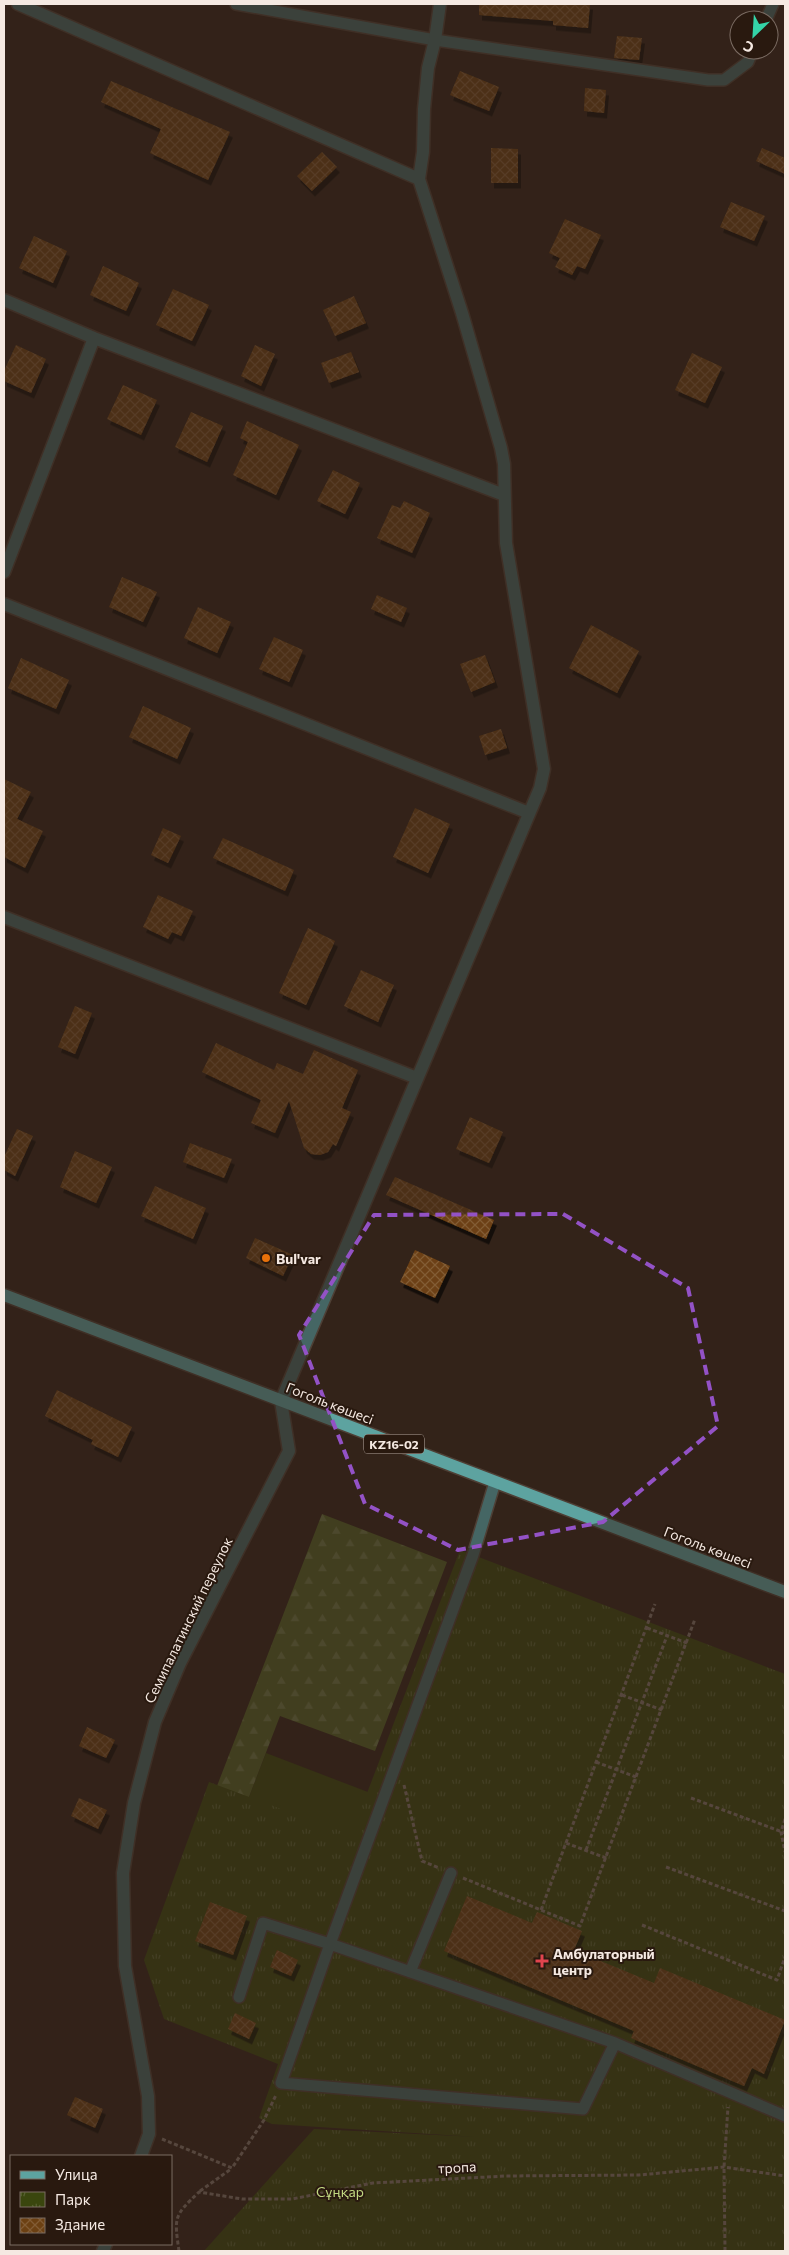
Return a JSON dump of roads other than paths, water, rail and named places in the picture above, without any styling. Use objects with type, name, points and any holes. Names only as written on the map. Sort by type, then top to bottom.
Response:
[{"type":"main road","name":"Гоголь көшесі","points":[[4,1295],[785,1592]]},
{"type":"street","points":[[18,4],[419,179]]},
{"type":"street","points":[[282,1401],[540,788],[544,769],[506,543],[504,464],[501,448],[462,313],[419,179],[423,152],[424,109],[428,68],[436,40],[440,4]]},
{"type":"street","points":[[4,300],[94,338],[504,495]]},
{"type":"street","points":[[4,572],[94,338]]},
{"type":"street","points":[[4,604],[529,813]]},
{"type":"street","points":[[4,917],[417,1078]]},
{"type":"street","name":"Семипалатинский переулок","points":[[141,2155],[149,2134],[148,2096],[125,1966],[123,1873],[134,1803],[155,1722],[177,1671],[289,1451],[282,1401]]},
{"type":"lane","points":[[236,4],[436,40],[708,80],[724,80],[749,60]]},
{"type":"lane","points":[[495,1482],[473,1556],[330,1944],[281,2083],[583,2109],[615,2043]]},
{"type":"lane","points":[[410,1972],[451,1874]]},
{"type":"lane","points":[[239,1997],[262,1923],[330,1944],[615,2043],[785,2116]]},
{"type":"place","name":"Bul'var","points":[[266,1258]]},
{"type":"place","name":"Амбулаторный центр","points":[[542,1961]]},
{"type":"park label","name":"Сұңқар","points":[[340,2191]]}]
